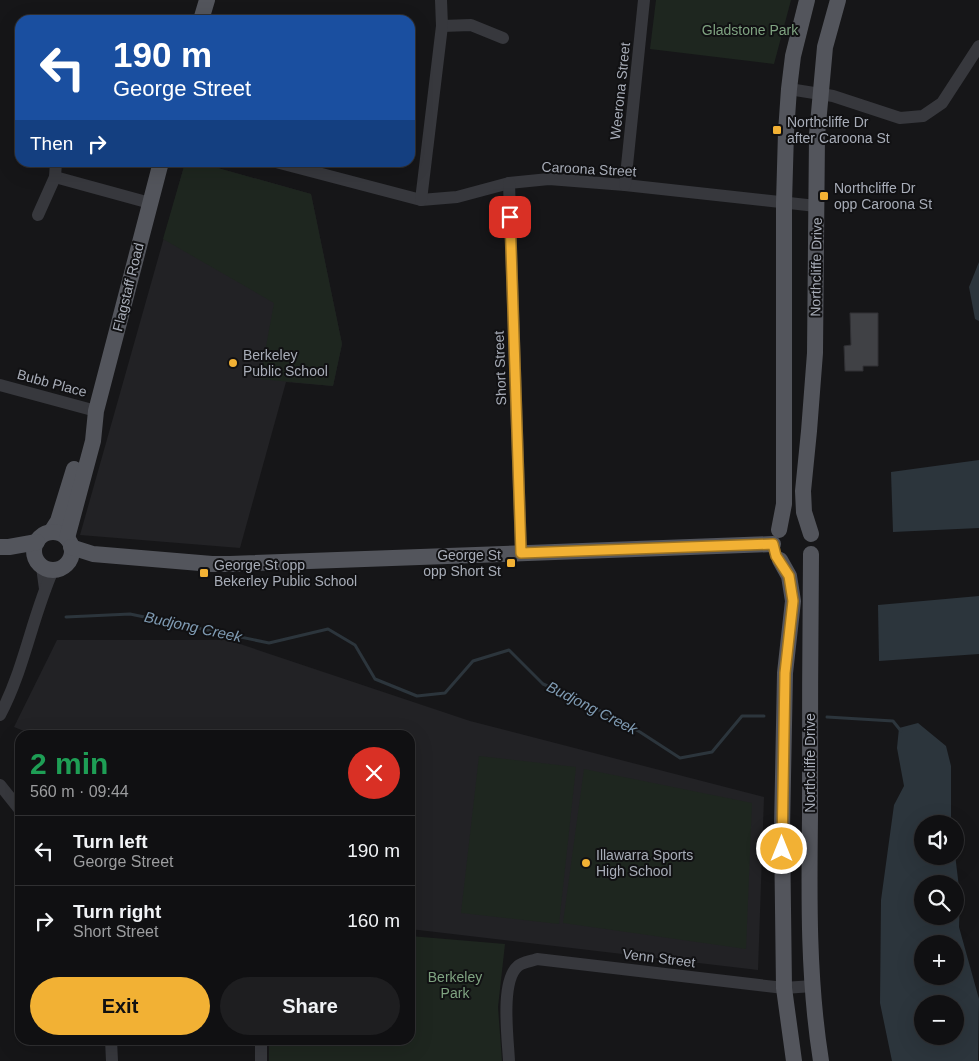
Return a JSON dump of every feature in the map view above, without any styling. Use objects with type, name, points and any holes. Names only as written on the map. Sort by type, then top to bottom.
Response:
[{"type":"main road","points":[[202,15],[207,0]]},
{"type":"main road","points":[[776,537],[784,526],[796,524],[807,529],[811,534],[814,545],[811,554],[803,563],[791,565],[780,560],[774,550],[776,537],[784,504],[784,203],[789,89],[793,56],[807,0]]},
{"type":"main road","name":"Northcliffe Drive","points":[[811,534],[802,498],[815,353],[817,135],[825,47],[838,0]]},
{"type":"main road","name":"Flagstaff Road","points":[[65,545],[58,520],[84,439],[96,411],[160,167]]},
{"type":"main road","points":[[41,558],[40,537],[94,554],[230,564],[521,553],[776,537]]},
{"type":"main road","points":[[4,547],[41,558],[62,568],[65,545]]},
{"type":"main road","name":"Northcliffe Drive","points":[[811,554],[809,872],[812,986],[816,1033],[821,1061]]},
{"type":"main road","name":"Northcliffe Drive","points":[[780,560],[789,576],[793,601],[785,692],[782,829],[784,988],[794,1061]]},
{"type":"street","points":[[421,200],[442,26],[441,0]]},
{"type":"street","name":"Weerona Street","points":[[625,185],[644,0]]},
{"type":"street","points":[[442,26],[471,25],[503,38]]},
{"type":"street","points":[[789,89],[833,96],[900,118],[923,116],[942,103],[979,46]]},
{"type":"street","points":[[38,215],[55,177],[56,167]]},
{"type":"street","name":"Caroona Street","points":[[295,167],[421,200],[457,197],[509,183],[549,179],[625,185],[816,206]]},
{"type":"street","points":[[55,177],[150,203]]},
{"type":"street","name":"Short Street","points":[[509,183],[521,553]]},
{"type":"street","name":"Bubb Place","points":[[0,385],[96,411]]},
{"type":"street","points":[[0,716],[17,679],[45,589],[41,558]]},
{"type":"street","points":[[0,785],[15,804]]},
{"type":"street","name":"Venn Street","points":[[509,1061],[506,1004],[510,979],[518,966],[537,959],[784,988],[812,986]]},
{"type":"street","points":[[110,1045],[112,1061]]},
{"type":"street","points":[[261,1045],[261,1061]]},
{"type":"shaded area","name":"Berkeley Public School","points":[[184,167],[214,167],[311,194],[342,344],[333,386],[286,382],[240,548],[80,535]]},
{"type":"shaded area","points":[[979,262],[979,321],[975,319],[969,287]]},
{"type":"shaded area","points":[[979,460],[979,528],[893,532],[891,472]]},
{"type":"shaded area","points":[[979,596],[979,654],[879,661],[878,605]]},
{"type":"shaded area","name":"Illawarra Sports High School","points":[[57,640],[228,640],[470,721],[764,797],[758,970],[415,930],[415,730],[22,730],[14,727]]},
{"type":"shaded area","points":[[918,723],[946,746],[951,766],[951,815],[914,815],[914,865],[956,865],[958,875],[914,875],[914,925],[959,925],[961,935],[914,935],[914,985],[964,985],[964,945],[979,999],[978,1061],[892,1061],[880,1003],[881,900],[894,805],[904,786],[897,748],[899,728]]},
{"type":"green space","name":"Gladstone Park","points":[[656,0],[791,0],[774,64],[650,49]]},
{"type":"green space","points":[[184,167],[214,167],[311,194],[342,344],[333,386],[260,379],[274,303],[163,239]]},
{"type":"green space","points":[[479,756],[576,767],[559,924],[461,913]]},
{"type":"green space","points":[[584,769],[752,803],[746,949],[563,923]]},
{"type":"green space","name":"Berkeley Park","points":[[415,936],[505,944],[498,1007],[502,1061],[269,1061],[269,1045],[415,1045]]},
{"type":"building","points":[[850,313],[878,313],[878,366],[863,366],[863,371],[845,371],[844,346],[851,345]]},
{"type":"waterway","name":"Budjong Creek","points":[[66,617],[130,614],[269,643],[328,629],[355,645],[375,679],[417,696],[445,693],[473,661],[509,650],[543,684],[578,699],[640,732],[680,758],[712,752],[742,716],[764,716]]},
{"type":"waterway","name":"Budjong Creek","points":[[827,717],[893,721],[901,731]]},
{"type":"place","name":"Northcliffe Dr after Caroona St","points":[[777,130]]},
{"type":"place","name":"Northcliffe Dr opp Caroona St","points":[[824,196]]},
{"type":"place","name":"Berkeley Public School","points":[[233,363]]},
{"type":"place","name":"George St opp Short St","points":[[511,563]]},
{"type":"place","name":"George St opp Bekerley Public School","points":[[204,573]]},
{"type":"place","name":"Illawarra Sports High School","points":[[586,863]]},
{"type":"route","points":[[510,217],[521,553],[773,544],[776,556],[789,576],[793,601],[785,673],[782,849]]}]
